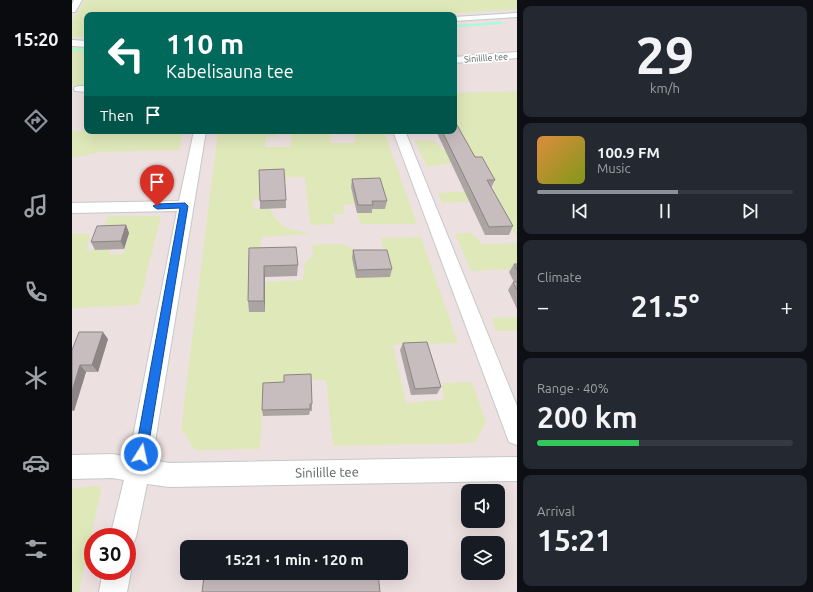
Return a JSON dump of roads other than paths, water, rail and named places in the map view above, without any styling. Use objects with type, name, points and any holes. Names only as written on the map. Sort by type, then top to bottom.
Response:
[{"type":"street","points":[[72,10],[78,0]]},
{"type":"street","points":[[457,19],[517,15]]},
{"type":"street","points":[[505,16],[513,23]]},
{"type":"street","points":[[72,43],[84,44]]},
{"type":"street","name":"Sinilille tee","points":[[457,60],[517,55]]},
{"type":"street","points":[[125,528],[138,470],[185,206],[199,134]]},
{"type":"street","points":[[400,134],[517,434]]},
{"type":"street","points":[[72,208],[185,206]]},
{"type":"street","name":"Sinilille tee","points":[[72,467],[112,466],[169,475],[517,469]]},
{"type":"street","points":[[113,592],[115,580]]},
{"type":"waterway","points":[[457,26],[502,23]]},
{"type":"waterway","points":[[72,49],[84,50]]}]
